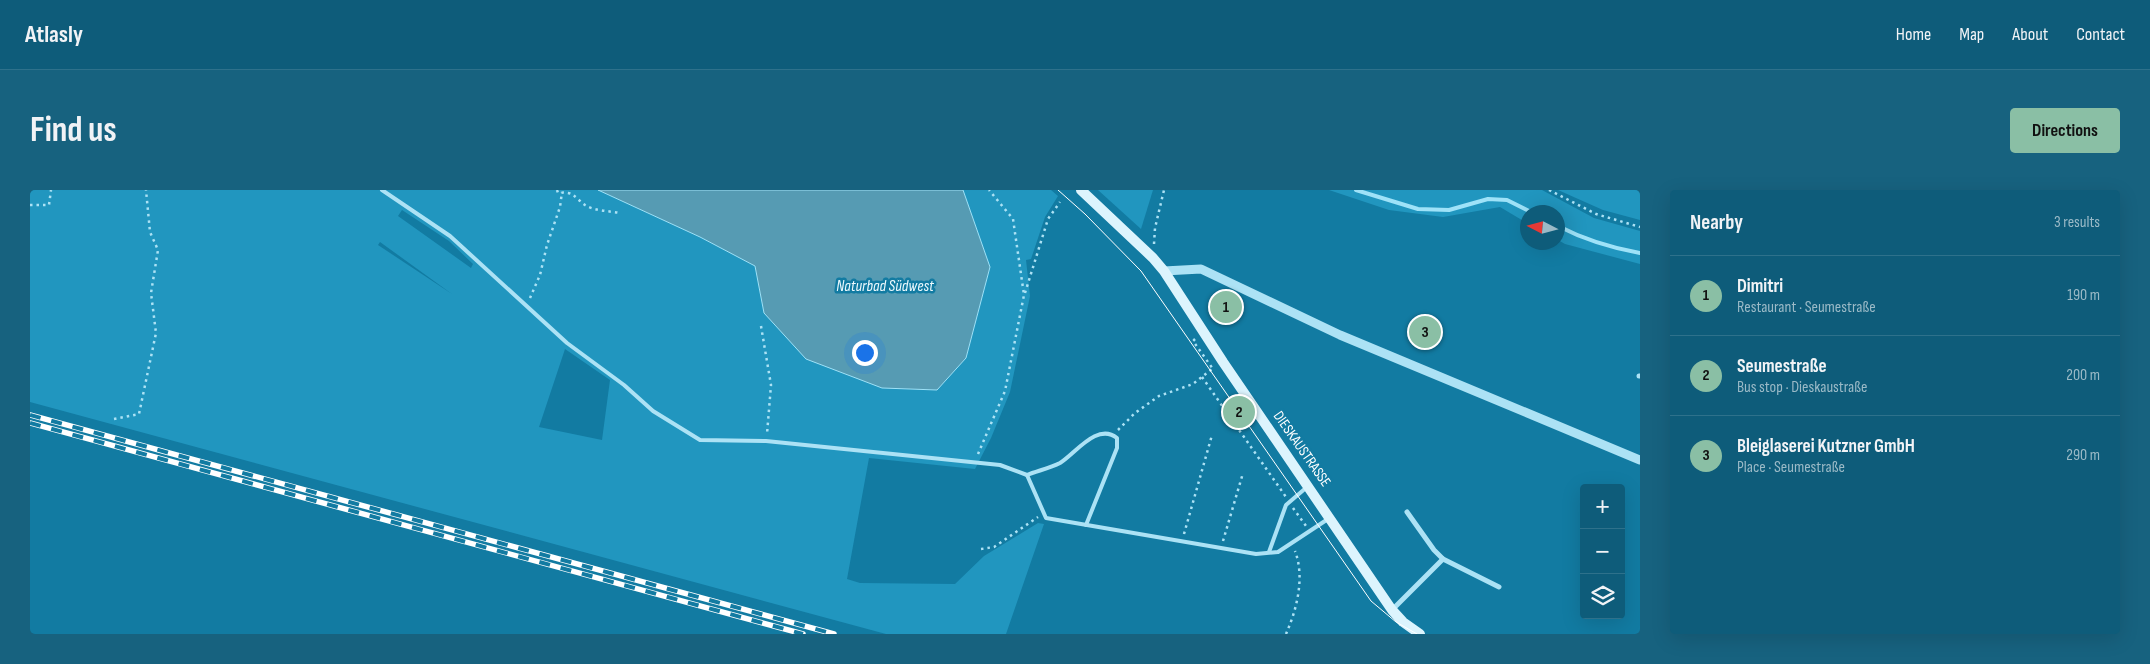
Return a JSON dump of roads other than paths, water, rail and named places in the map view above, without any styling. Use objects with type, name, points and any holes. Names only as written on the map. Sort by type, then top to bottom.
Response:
[{"type":"main road","name":"DIESKAUSTRASSE","points":[[1081,190],[1154,258],[1392,610],[1403,622],[1420,634]]},
{"type":"street","points":[[1164,272],[1202,269],[1340,335],[1640,460]]},
{"type":"street","points":[[1407,512],[1434,550],[1443,559],[1499,587]]},
{"type":"street","points":[[1392,610],[1443,559]]},
{"type":"lane","points":[[382,190],[450,236],[567,343],[624,385],[653,412],[700,440],[766,441],[1000,465],[1027,475],[1061,462],[1080,445],[1100,434],[1113,435],[1117,438],[1117,448],[1086,525]]},
{"type":"lane","points":[[1027,475],[1046,518],[1256,554],[1278,552],[1331,518]]},
{"type":"lane","points":[[1269,553],[1286,506],[1308,485]]},
{"type":"water","name":"Naturbad Südwest","points":[[598,190],[963,190],[990,267],[966,358],[937,390],[882,388],[806,359],[764,313],[755,266],[700,237]]},
{"type":"waterway","points":[[1356,190],[1418,209],[1449,210],[1488,199],[1507,200],[1520,206]]},
{"type":"waterway","points":[[1565,229],[1598,242],[1640,253]]},
{"type":"tram line","points":[[1058,190],[1085,214],[1141,271],[1371,601],[1396,622],[1417,634]]},
{"type":"railway","points":[[30,415],[834,634]]},
{"type":"railway","points":[[30,423],[803,634]]},
{"type":"place","name":"Dimitri","points":[[1226,307]]},
{"type":"place","name":"Bleiglaserei Kutzner GmbH","points":[[1425,332]]},
{"type":"place","name":"Seumestraße","points":[[1239,412]]}]
